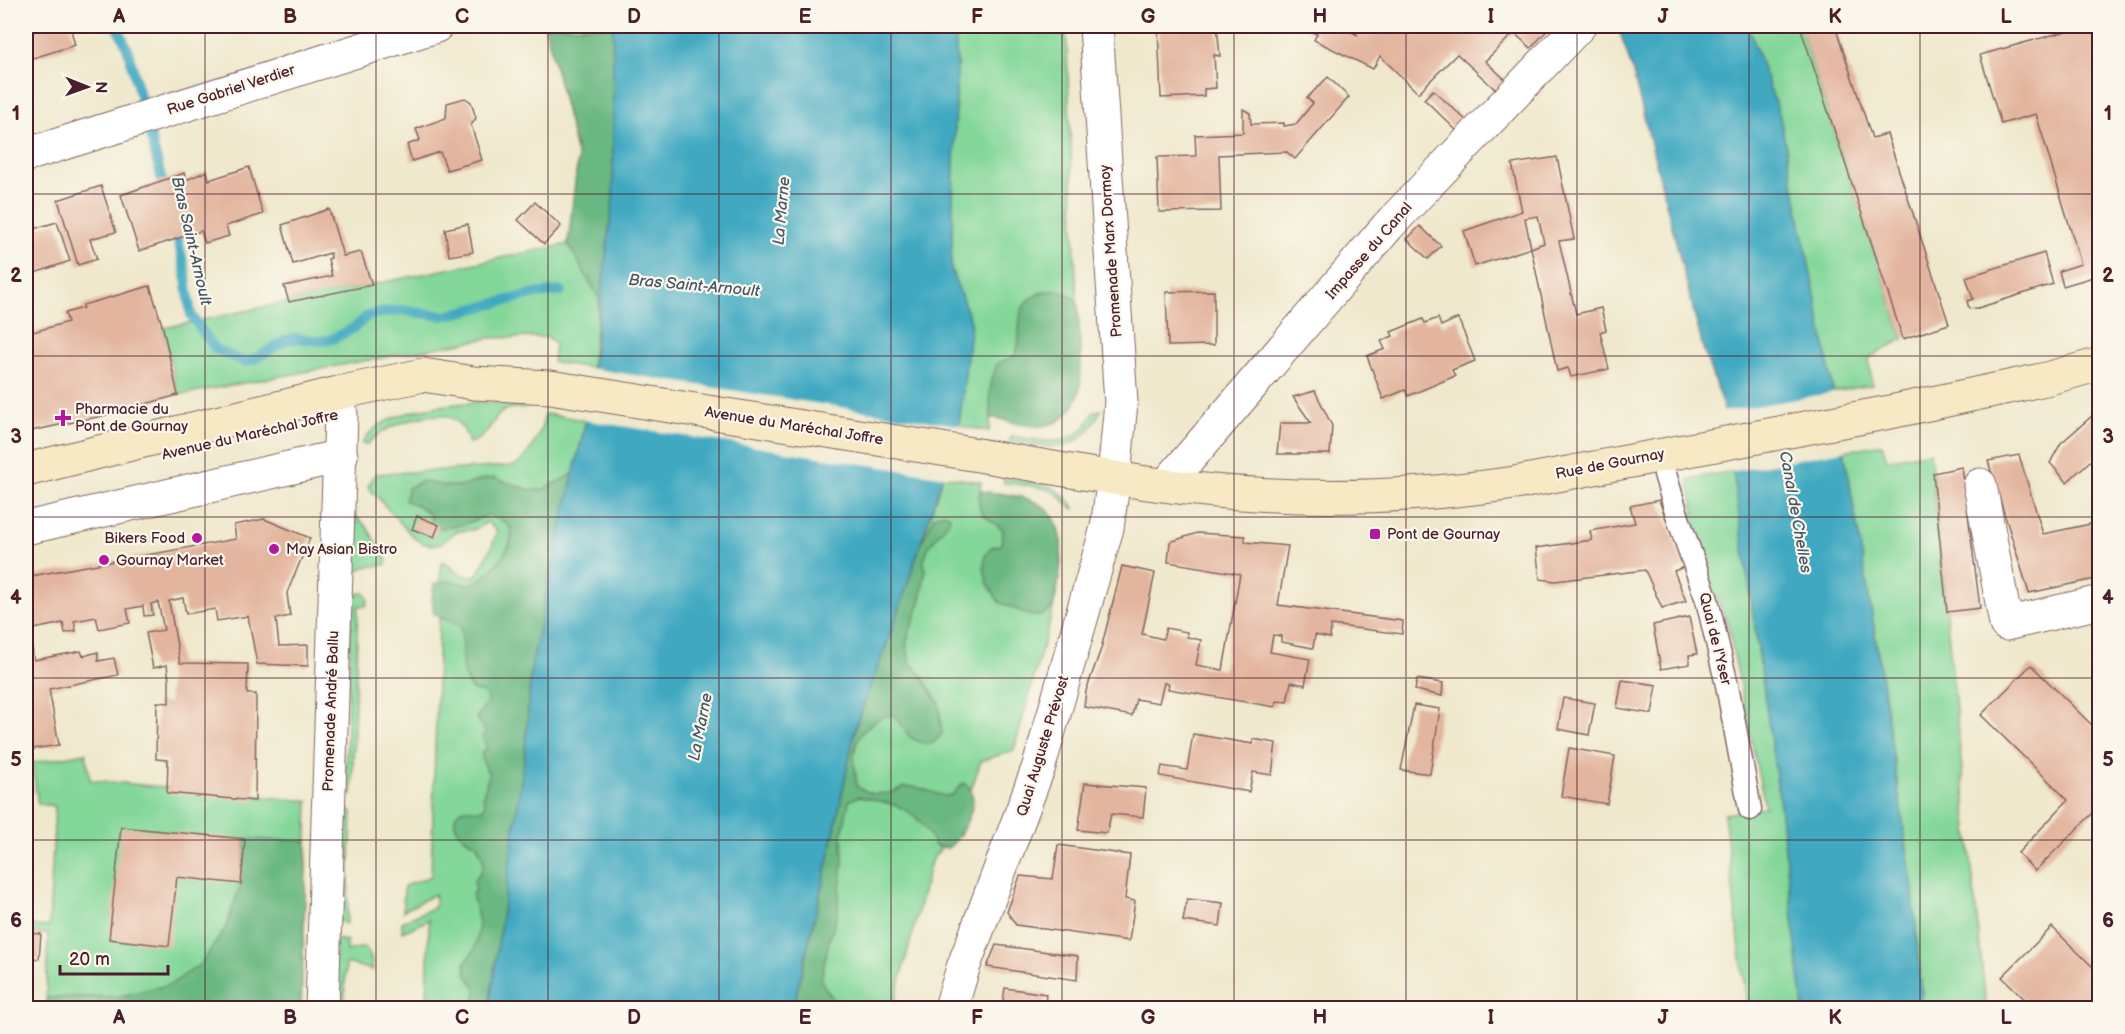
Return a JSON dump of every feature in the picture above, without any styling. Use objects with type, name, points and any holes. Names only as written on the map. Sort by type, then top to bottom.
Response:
[{"type":"main road","name":"Rue de Gournay","points":[[1114,477],[1256,494],[1332,496],[1420,494],[1674,462],[1877,414],[2046,379],[2100,364]]},
{"type":"main road","name":"Avenue du Maréchal Joffre","points":[[26,470],[338,393],[423,375],[474,383],[550,387],[1114,477]]},
{"type":"main road","name":"Avenue du Maréchal Joffre","points":[[26,486],[341,414],[424,398],[474,383]]},
{"type":"street","name":"Rue Gabriel Verdier","points":[[26,155],[436,26]]},
{"type":"street","name":"Promenade Marx Dormoy","points":[[1096,26],[1121,402],[1114,477]]},
{"type":"street","name":"Impasse du Canal","points":[[1167,484],[1388,226],[1579,26]]},
{"type":"street","name":"Promenade André Ballu","points":[[322,1008],[341,414]]},
{"type":"street","points":[[26,528],[340,456]]},
{"type":"street","name":"Quai Auguste Prévost","points":[[951,1008],[963,968],[1040,766],[1107,528],[1114,477]]},
{"type":"street","points":[[1980,484],[2006,624],[2100,602]]},
{"type":"lane","name":"Quai de l'Yser","points":[[1674,462],[1678,518],[1707,600],[1727,685],[1750,809]]},
{"type":"green space","points":[[545,26],[613,26],[600,295],[591,368],[553,362],[555,344],[548,337],[490,338],[178,395],[163,328],[568,244],[578,158]]},
{"type":"green space","points":[[545,26],[653,26],[630,353],[568,244],[578,158]]},
{"type":"green space","points":[[955,26],[1066,26],[1080,379],[1076,399],[1069,412],[1060,420],[1050,424],[1037,425],[991,417],[989,431],[959,426],[971,322],[951,269],[957,64]]},
{"type":"green space","points":[[1748,26],[1800,26],[1903,339],[1869,358],[1872,385],[1833,392],[1780,117]]},
{"type":"green space","points":[[1044,291],[1060,291],[1078,301],[1081,379],[1077,399],[1061,419],[1044,426],[1026,425],[991,417],[990,390],[995,370],[998,363],[1015,356],[1021,311],[1032,297]]},
{"type":"green space","points":[[479,402],[533,404],[526,408],[512,408],[500,413],[482,436],[469,443],[465,432],[454,419],[448,416],[432,415],[400,423],[383,432],[368,444],[362,444],[370,433],[397,417],[432,407]]},
{"type":"green space","points":[[1101,410],[1084,436],[1063,446],[1039,446],[1009,441],[1012,436],[1049,441],[1069,438],[1079,433],[1094,412]]},
{"type":"green space","points":[[545,414],[586,420],[547,587],[489,1008],[427,1008],[429,920],[402,932],[402,922],[435,907],[435,894],[403,911],[404,886],[431,876],[441,562],[445,562],[463,575],[477,575],[497,531],[488,522],[473,530],[457,531],[439,545],[425,544],[415,539],[368,487],[375,474],[514,466],[519,463],[534,443]]},
{"type":"green space","points":[[1882,444],[1887,460],[1930,452],[1986,1008],[1923,1008],[1912,882],[1873,621],[1844,451]]},
{"type":"green space","points":[[1733,471],[1780,805],[1803,1008],[1747,1008],[1724,814],[1765,807],[1728,625],[1698,552],[1687,514],[1695,512],[1688,479]]},
{"type":"green space","points":[[577,472],[515,1008],[474,1008],[476,989],[466,974],[465,963],[474,950],[478,934],[479,921],[472,894],[476,890],[474,880],[481,871],[483,863],[476,843],[463,836],[455,820],[460,811],[481,810],[485,806],[483,796],[489,775],[482,759],[482,752],[487,747],[482,737],[485,733],[483,727],[476,718],[488,701],[484,693],[472,690],[466,681],[462,664],[463,643],[460,626],[434,614],[432,599],[434,584],[451,581],[471,584],[485,576],[506,550],[511,533],[505,522],[488,515],[454,527],[432,527],[430,515],[417,505],[405,501],[408,488],[422,481],[446,486],[464,486],[494,478],[530,490],[542,490]]},
{"type":"green space","points":[[943,476],[981,482],[980,491],[1035,502],[1049,512],[1057,526],[1061,544],[1058,587],[1014,750],[981,761],[959,824],[931,861],[893,1008],[793,1008],[856,725],[896,619]]},
{"type":"green space","points":[[1003,477],[1053,487],[1061,492],[1075,509],[1069,507],[1051,491],[1004,483]]},
{"type":"green space","points":[[980,491],[1011,495],[1033,501],[1050,512],[1057,524],[1061,552],[1059,582],[1053,608],[1043,615],[1031,616],[999,602],[988,584],[984,569],[985,556],[991,547],[1001,545],[1003,530],[981,511]]},
{"type":"green space","points":[[943,513],[950,516],[949,521],[928,548],[924,559],[925,573],[921,599],[906,643],[910,663],[922,676],[939,703],[942,734],[932,744],[924,743],[909,736],[894,715],[880,718],[869,726],[858,739],[854,754],[855,770],[857,787],[872,794],[890,793],[904,787],[916,787],[944,796],[952,795],[963,783],[968,786],[972,796],[971,812],[961,833],[948,848],[935,846],[914,815],[895,805],[859,796],[849,801],[842,834],[843,862],[837,915],[821,980],[835,1000],[841,1003],[867,1003],[877,1008],[793,1008],[829,857],[856,725],[896,619],[919,549],[934,516]]},
{"type":"green space","points":[[355,516],[367,527],[387,561],[385,565],[364,567],[352,576],[351,517]]},
{"type":"green space","points":[[360,593],[365,593],[368,599],[366,606],[358,606],[352,795],[347,796],[345,794],[351,601]]},
{"type":"green space","points":[[86,753],[90,780],[308,801],[301,1008],[46,1008],[48,934],[26,933],[26,925],[49,927],[55,806],[38,804],[32,763]]},
{"type":"green space","points":[[344,809],[352,811],[347,924],[338,921]]},
{"type":"green space","points":[[245,839],[307,841],[301,1008],[46,1008],[46,998],[121,996],[171,984],[202,963],[226,927],[241,884]]},
{"type":"green space","points":[[335,939],[347,941],[347,951],[364,947],[370,955],[373,967],[373,970],[346,963],[344,1008],[333,1008]]},
{"type":"water","name":"La Marne","points":[[613,26],[955,26],[957,64],[951,269],[971,322],[959,426],[896,619],[856,725],[829,857],[793,1008],[489,1008],[525,752],[531,669],[547,587],[586,420],[613,198]]},
{"type":"water","name":"Canal de Chelles","points":[[1618,26],[1748,26],[1780,117],[1822,330],[1873,621],[1912,882],[1923,1008],[1803,1008],[1780,805],[1724,409],[1703,348],[1632,69]]},
{"type":"pier","points":[[588,368],[962,426],[946,477],[583,420]]},
{"type":"pier","points":[[1836,392],[1847,450],[1730,472],[1722,412]]},
{"type":"building","points":[[26,26],[70,26],[75,45],[30,59],[26,43]]},
{"type":"building","points":[[1158,26],[1217,26],[1220,56],[1214,55],[1216,88],[1204,89],[1204,96],[1161,98]]},
{"type":"building","points":[[1307,26],[1339,26],[1358,35],[1350,26],[1551,26],[1531,48],[1514,33],[1485,61],[1507,81],[1497,91],[1457,54],[1418,93],[1380,56],[1373,69],[1314,40],[1317,34],[1305,29]]},
{"type":"building","points":[[1800,26],[1835,26],[1872,138],[1887,134],[1949,324],[1903,339]]},
{"type":"building","points":[[2085,26],[2100,26],[2100,275],[2063,286],[2059,271],[2081,264],[2036,114],[2001,124],[1980,55]]},
{"type":"building","points":[[1328,77],[1349,97],[1295,159],[1287,152],[1219,155],[1221,211],[1159,212],[1157,157],[1196,156],[1195,135],[1243,133],[1243,109],[1250,113],[1251,124],[1284,123],[1284,126],[1296,124],[1313,103],[1307,98]]},
{"type":"building","points":[[1433,90],[1468,122],[1458,132],[1424,99]]},
{"type":"building","points":[[465,98],[471,102],[476,118],[471,125],[482,160],[447,170],[440,152],[412,161],[407,145],[420,140],[416,129],[446,118],[447,103]]},
{"type":"building","points":[[1557,157],[1574,239],[1559,241],[1576,314],[1601,308],[1606,330],[1600,332],[1609,369],[1571,377],[1568,368],[1557,371],[1531,248],[1475,266],[1464,231],[1522,211],[1512,164]],"holes":[[[1538,216],[1544,243],[1531,248],[1525,218]]]},
{"type":"building","points":[[249,167],[263,214],[226,226],[229,236],[205,243],[201,231],[139,251],[121,195],[184,173],[186,180],[207,171],[209,180]]},
{"type":"building","points":[[101,186],[116,232],[90,239],[97,259],[78,265],[58,200]]},
{"type":"building","points":[[535,202],[561,226],[544,244],[518,220]]},
{"type":"building","points":[[329,209],[343,256],[361,252],[372,285],[289,302],[284,286],[332,276],[328,259],[331,258],[330,253],[293,264],[282,225]]},
{"type":"building","points":[[57,222],[70,261],[26,276],[26,231]]},
{"type":"building","points":[[468,224],[473,252],[449,256],[445,229]]},
{"type":"building","points":[[1420,226],[1441,246],[1428,259],[1407,239]]},
{"type":"building","points":[[2044,253],[2053,284],[1969,309],[1967,301],[1973,299],[1966,277]]},
{"type":"building","points":[[150,286],[163,328],[178,395],[102,416],[26,432],[26,334],[68,322],[65,313],[83,308],[83,305]]},
{"type":"building","points":[[1214,291],[1214,345],[1168,346],[1166,292]]},
{"type":"building","points":[[1438,318],[1441,326],[1458,318],[1475,361],[1452,370],[1455,376],[1408,396],[1405,390],[1383,399],[1367,356],[1385,349],[1381,341],[1393,336],[1391,332],[1423,319],[1425,323]]},
{"type":"building","points":[[1315,391],[1332,426],[1330,454],[1277,454],[1280,423],[1311,423],[1293,397]]},
{"type":"building","points":[[2100,409],[2100,452],[2067,482],[2050,463],[2061,443]]},
{"type":"building","points":[[2019,455],[2043,534],[2100,522],[2100,578],[2029,593],[1988,461]]},
{"type":"building","points":[[1962,467],[1980,608],[1947,612],[1933,473]]},
{"type":"building","points":[[1659,500],[1684,567],[1674,571],[1686,601],[1662,608],[1645,570],[1555,581],[1540,579],[1536,548],[1592,540],[1590,531],[1635,523],[1630,506]]},
{"type":"building","points":[[417,516],[439,525],[434,537],[412,529]]},
{"type":"building","points":[[264,519],[310,538],[287,593],[290,616],[276,619],[279,646],[308,645],[308,666],[257,664],[248,616],[217,621],[215,609],[186,614],[183,598],[169,601],[180,663],[248,664],[247,694],[256,694],[255,801],[167,793],[168,760],[156,759],[157,702],[169,703],[169,680],[167,665],[153,668],[146,633],[164,630],[158,602],[151,604],[153,615],[144,616],[143,606],[127,609],[130,623],[99,629],[96,617],[74,621],[76,631],[65,633],[63,623],[29,630],[34,660],[81,651],[83,656],[98,652],[98,661],[114,658],[118,675],[49,689],[59,745],[26,750],[26,577],[236,539],[234,525]]},
{"type":"building","points":[[1197,533],[1245,536],[1245,542],[1288,546],[1278,605],[1403,621],[1402,634],[1331,625],[1330,638],[1315,635],[1313,648],[1281,642],[1281,636],[1273,635],[1270,652],[1310,659],[1305,685],[1291,682],[1287,702],[1277,701],[1275,707],[1168,689],[1169,684],[1164,683],[1159,703],[1136,699],[1132,716],[1084,707],[1086,691],[1101,649],[1122,566],[1155,573],[1142,634],[1163,639],[1166,628],[1187,632],[1187,637],[1201,640],[1196,665],[1223,670],[1240,574],[1168,562],[1170,542]]},
{"type":"building","points":[[1689,617],[1697,654],[1689,655],[1690,664],[1661,669],[1653,625]]},
{"type":"building","points":[[2031,665],[2100,733],[2100,806],[2035,871],[2018,853],[2068,800],[1981,715]]},
{"type":"building","points":[[1417,679],[1443,683],[1442,696],[1415,690]]},
{"type":"building","points":[[1622,680],[1657,685],[1652,714],[1617,708]]},
{"type":"building","points":[[1563,698],[1595,703],[1589,735],[1558,729]]},
{"type":"building","points":[[1414,705],[1440,709],[1430,774],[1401,770]]},
{"type":"building","points":[[1193,734],[1253,744],[1253,739],[1276,743],[1272,775],[1253,772],[1249,792],[1160,776],[1162,766],[1187,770]]},
{"type":"building","points":[[1569,748],[1615,756],[1607,804],[1561,796]]},
{"type":"building","points":[[26,755],[33,792],[26,802]]},
{"type":"building","points":[[1085,783],[1146,788],[1143,817],[1111,814],[1107,833],[1078,830]]},
{"type":"building","points":[[121,827],[245,839],[241,884],[177,877],[169,946],[109,939]]},
{"type":"building","points":[[1058,845],[1130,855],[1125,899],[1135,901],[1129,941],[1016,925],[1007,912],[1020,876],[1053,879]]},
{"type":"building","points":[[1187,899],[1223,903],[1220,926],[1183,921]]},
{"type":"building","points":[[2052,927],[2100,974],[2100,1008],[2034,1008],[2002,977]]},
{"type":"building","points":[[26,933],[41,934],[39,959],[26,957]]},
{"type":"building","points":[[996,945],[1078,956],[1077,980],[987,967]]},
{"type":"building","points":[[1005,988],[1046,994],[1045,1005],[1060,1008],[1002,1008]]},
{"type":"building","points":[[1230,1002],[1265,1007],[1265,1008],[1229,1008]]},
{"type":"waterway","name":"Bras Saint-Arnoult","points":[[117,26],[128,50],[165,192]]},
{"type":"waterway","name":"Bras Saint-Arnoult","points":[[174,225],[185,269],[191,315],[215,349],[245,362],[255,359],[286,340],[332,339],[354,328],[367,316],[378,313],[401,310],[444,316],[533,294],[561,291]]},
{"type":"place","name":"Pharmacie du Pont de Gournay","points":[[63,418]]},
{"type":"place","name":"Pont de Gournay","points":[[1375,534]]},
{"type":"place","name":"Bikers Food","points":[[197,538]]},
{"type":"place","name":"May Asian Bistro","points":[[274,549]]},
{"type":"place","name":"Gournay Market","points":[[104,560]]}]
